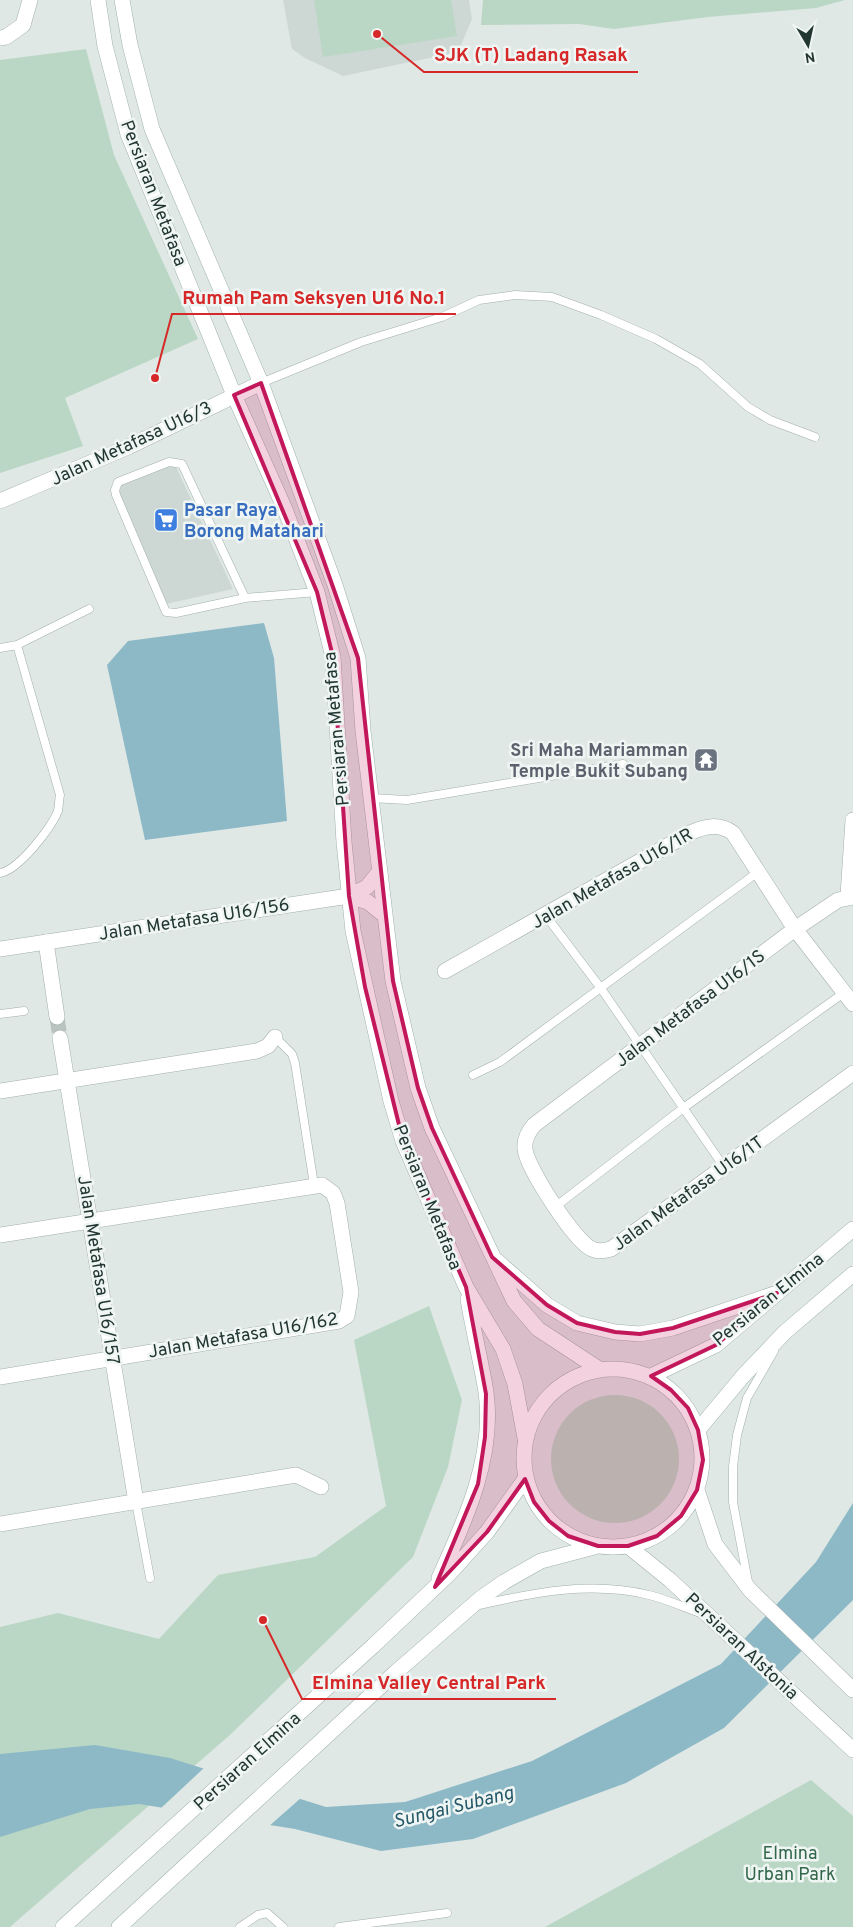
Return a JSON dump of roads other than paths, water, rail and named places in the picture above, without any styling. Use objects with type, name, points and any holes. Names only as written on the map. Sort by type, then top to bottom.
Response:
[{"type":"main road","points":[[0,38],[6,37],[23,25],[30,0]]},
{"type":"main road","name":"Persiaran Metafasa","points":[[98,0],[105,46],[128,134],[234,395],[284,507],[317,592],[332,657],[353,931],[402,1141],[466,1287],[503,1349],[515,1384],[525,1438]]},
{"type":"main road","name":"Persiaran Metafasa","points":[[122,0],[130,45],[152,129],[261,383],[335,585],[358,658],[379,872],[393,981],[418,1088],[432,1128],[514,1301],[538,1329],[599,1369]]},
{"type":"main road","name":"Jalan Metafasa U16/3","points":[[0,502],[128,447],[261,383]]},
{"type":"main road","points":[[850,897],[853,820]]},
{"type":"main road","name":"Jalan Metafasa U16/1R","points":[[445,971],[546,916],[701,827],[725,827],[733,833],[795,929]]},
{"type":"main road","points":[[349,896],[367,887],[379,872]]},
{"type":"main road","points":[[349,896],[368,902],[384,915]]},
{"type":"main road","name":"Jalan Metafasa U16/156","points":[[0,950],[349,896]]},
{"type":"main road","name":"Jalan Metafasa U16/1S","points":[[534,1125],[795,929],[838,900],[850,897]]},
{"type":"main road","points":[[795,929],[849,998]]},
{"type":"main road","points":[[46,942],[57,1017]]},
{"type":"main road","points":[[0,1091],[66,1079],[257,1051],[268,1046],[275,1037]]},
{"type":"main road","name":"Jalan Metafasa U16/157","points":[[60,1038],[114,1358],[136,1502]]},
{"type":"main road","name":"Jalan Metafasa U16/1T","points":[[534,1125],[525,1140],[527,1159],[555,1207],[584,1245],[593,1250],[603,1251],[619,1245],[853,1073]]},
{"type":"main road","points":[[0,1235],[314,1185]]},
{"type":"main road","name":"Jalan Metafasa U16/162","points":[[114,1358],[338,1321],[347,1316],[351,1302],[351,1292],[338,1203],[333,1193],[328,1189],[314,1185]]},
{"type":"main road","name":"Persiaran Elmina","points":[[651,1376],[716,1344],[853,1229]]},
{"type":"main road","points":[[492,1257],[547,1305],[577,1324],[615,1332],[640,1334],[673,1328],[777,1293]]},
{"type":"main road","name":"Persiaran Elmina","points":[[698,1430],[743,1376],[785,1332],[853,1274]]},
{"type":"main road","points":[[435,1586],[478,1484],[485,1437],[486,1394],[466,1287]]},
{"type":"main road","points":[[0,1377],[114,1358]]},
{"type":"main road","points":[[599,1369],[626,1369],[651,1376],[671,1390],[688,1408],[698,1430],[703,1460],[697,1490],[681,1516],[657,1536],[628,1546],[598,1546],[568,1536],[549,1521],[534,1502],[525,1479],[522,1459],[525,1438],[532,1418],[550,1394],[574,1377],[599,1369]]},
{"type":"main road","points":[[0,1524],[296,1475],[321,1487]]},
{"type":"main road","name":"Persiaran Elmina","points":[[63,1927],[373,1646],[435,1586],[487,1532],[525,1479]]},
{"type":"main road","points":[[697,1490],[715,1544],[750,1590],[853,1690]]},
{"type":"main road","name":"Persiaran Elmina","points":[[124,1922],[395,1672],[472,1606],[504,1582],[541,1562],[598,1546]]},
{"type":"main road","name":"Persiaran Alstonia","points":[[628,1546],[670,1580],[853,1750]]},
{"type":"lane","points":[[261,383],[361,342],[442,317],[479,300],[515,295],[552,297],[601,315],[656,339],[700,364],[748,407],[770,420],[815,437]]},
{"type":"lane","points":[[245,598],[182,464],[170,462],[118,482],[114,490],[116,496],[166,612],[176,613],[245,598],[317,592]]},
{"type":"lane","points":[[0,648],[17,645],[89,608]]},
{"type":"lane","points":[[0,872],[7,871],[26,858],[58,811],[60,795],[17,645]]},
{"type":"lane","points":[[371,798],[408,800],[622,764]]},
{"type":"lane","points":[[472,1075],[500,1062],[758,872]]},
{"type":"lane","points":[[546,916],[600,988],[724,1167]]},
{"type":"lane","points":[[555,1207],[682,1109],[849,998]]},
{"type":"lane","points":[[0,1014],[24,1010]]},
{"type":"lane","points":[[275,1037],[292,1054],[295,1064],[314,1185]]},
{"type":"lane","points":[[750,1590],[732,1502],[737,1435],[747,1398],[785,1332]]},
{"type":"lane","points":[[136,1502],[150,1578]]},
{"type":"lane","points":[[472,1606],[527,1594],[568,1588],[609,1588],[650,1595],[706,1615]]},
{"type":"lane","points":[[240,1927],[258,1915],[267,1913],[283,1927]]},
{"type":"lane","points":[[339,1927],[447,1913]]},
{"type":"water","points":[[264,623],[274,658],[287,821],[145,840],[107,665],[128,641]]},
{"type":"water","name":"Sungai Subang","points":[[853,1503],[853,1600],[724,1728],[626,1783],[473,1839],[381,1851],[295,1829],[139,1804],[90,1809],[0,1837],[0,1754],[95,1745],[170,1758],[326,1807],[405,1802],[532,1761],[721,1664],[816,1562]]},
{"type":"tunnel","points":[[57,1017],[60,1038]]},
{"type":"place","name":"SJK (T) Ladang Rasak","points":[[377,34]]},
{"type":"place","name":"Rumah Pam Seksyen U16 No.1","points":[[155,378]]},
{"type":"place","name":"Pasar Raya Borong Matahari","points":[[166,520]]},
{"type":"place","name":"Sri Maha Mariamman Temple Bukit Subang","points":[[706,760]]},
{"type":"place","name":"Elmina Valley Central Park","points":[[263,1620]]},
{"type":"park label","name":"Elmina Urban Park","points":[[790,1864]]}]
